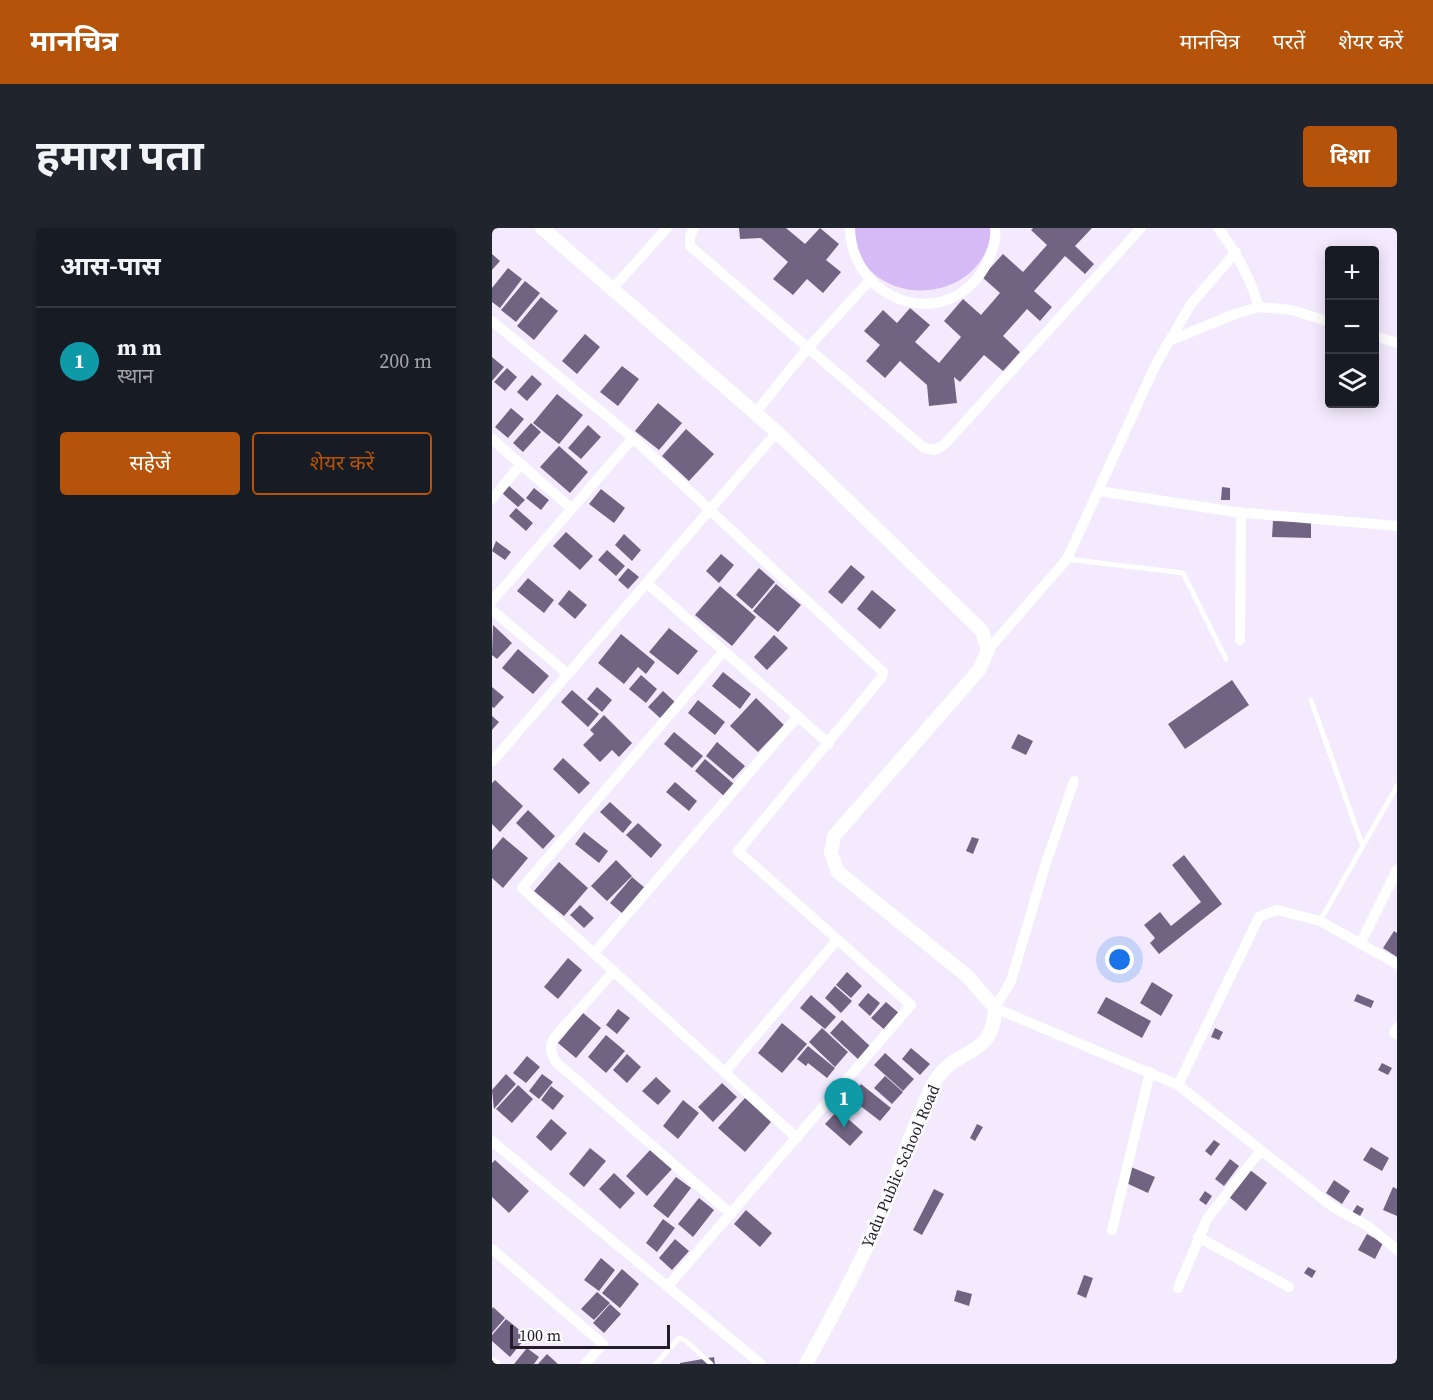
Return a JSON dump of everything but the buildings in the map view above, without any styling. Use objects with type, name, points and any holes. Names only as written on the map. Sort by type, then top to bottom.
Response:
[{"type":"street","points":[[542,228],[777,432],[982,631],[988,650]]},
{"type":"street","points":[[613,288],[667,228]]},
{"type":"street","points":[[694,228],[690,236],[690,246],[924,448],[934,450],[944,445],[1141,228]]},
{"type":"street","points":[[850,228],[855,253],[870,280],[891,296],[914,305],[936,305],[957,296],[980,277],[992,253],[995,228]]},
{"type":"street","points":[[1218,228],[1236,252],[1252,282],[1258,307]]},
{"type":"street","points":[[1236,252],[1191,304],[1155,366],[1067,559],[988,650],[979,670],[834,836],[831,853],[838,872],[967,976],[995,1008],[1178,1085],[1333,1207],[1368,1226],[1397,1250]]},
{"type":"street","points":[[754,413],[807,349],[870,280]]},
{"type":"street","points":[[1169,341],[1258,307],[1292,310],[1325,321]]},
{"type":"street","points":[[492,321],[633,438],[882,669],[882,677],[738,852],[911,1005],[668,1286]]},
{"type":"street","points":[[1379,338],[1397,343]]},
{"type":"street","points":[[492,762],[777,432]]},
{"type":"street","points":[[492,601],[633,438]]},
{"type":"street","points":[[492,439],[572,509]]},
{"type":"street","points":[[492,499],[521,464]]},
{"type":"street","points":[[1098,491],[1241,512],[1397,525]]},
{"type":"street","points":[[1240,640],[1241,512]]},
{"type":"street","points":[[646,583],[829,744]]},
{"type":"street","points":[[492,610],[568,674]]},
{"type":"street","points":[[724,651],[522,888],[797,1138]]},
{"type":"street","points":[[594,953],[798,717]]},
{"type":"street","name":"Yadu Public School Road","points":[[806,1364],[875,1229],[934,1082],[952,1060],[983,1045],[995,1026],[995,1008],[1011,981],[1045,866],[1074,781]]},
{"type":"street","points":[[1360,944],[1397,870]]},
{"type":"street","points":[[1178,1085],[1259,917],[1277,910],[1320,921],[1397,964]]},
{"type":"street","points":[[725,1072],[837,940]]},
{"type":"street","points":[[614,971],[554,1038],[550,1046],[551,1054],[556,1062],[731,1214]]},
{"type":"street","points":[[1397,1028],[1394,1033],[1397,1034]]},
{"type":"street","points":[[1112,1230],[1150,1072]]},
{"type":"street","points":[[493,1143],[761,1364]]},
{"type":"street","points":[[1178,1288],[1207,1219],[1261,1150]]},
{"type":"street","points":[[1198,1237],[1288,1287]]},
{"type":"street","points":[[492,1249],[603,1344],[585,1364]]},
{"type":"lane","points":[[1067,559],[1184,573],[1226,659]]},
{"type":"lane","points":[[1311,700],[1362,844]]},
{"type":"lane","points":[[1320,921],[1397,786]]},
{"type":"lane","points":[[656,1364],[679,1338],[685,1340],[711,1364]]},
{"type":"shaded area","points":[[851,228],[991,228],[987,248],[977,265],[964,278],[947,286],[928,290],[908,289],[890,284],[873,273],[862,258]]},
{"type":"place","name":"m m","points":[[844,1128]]}]
